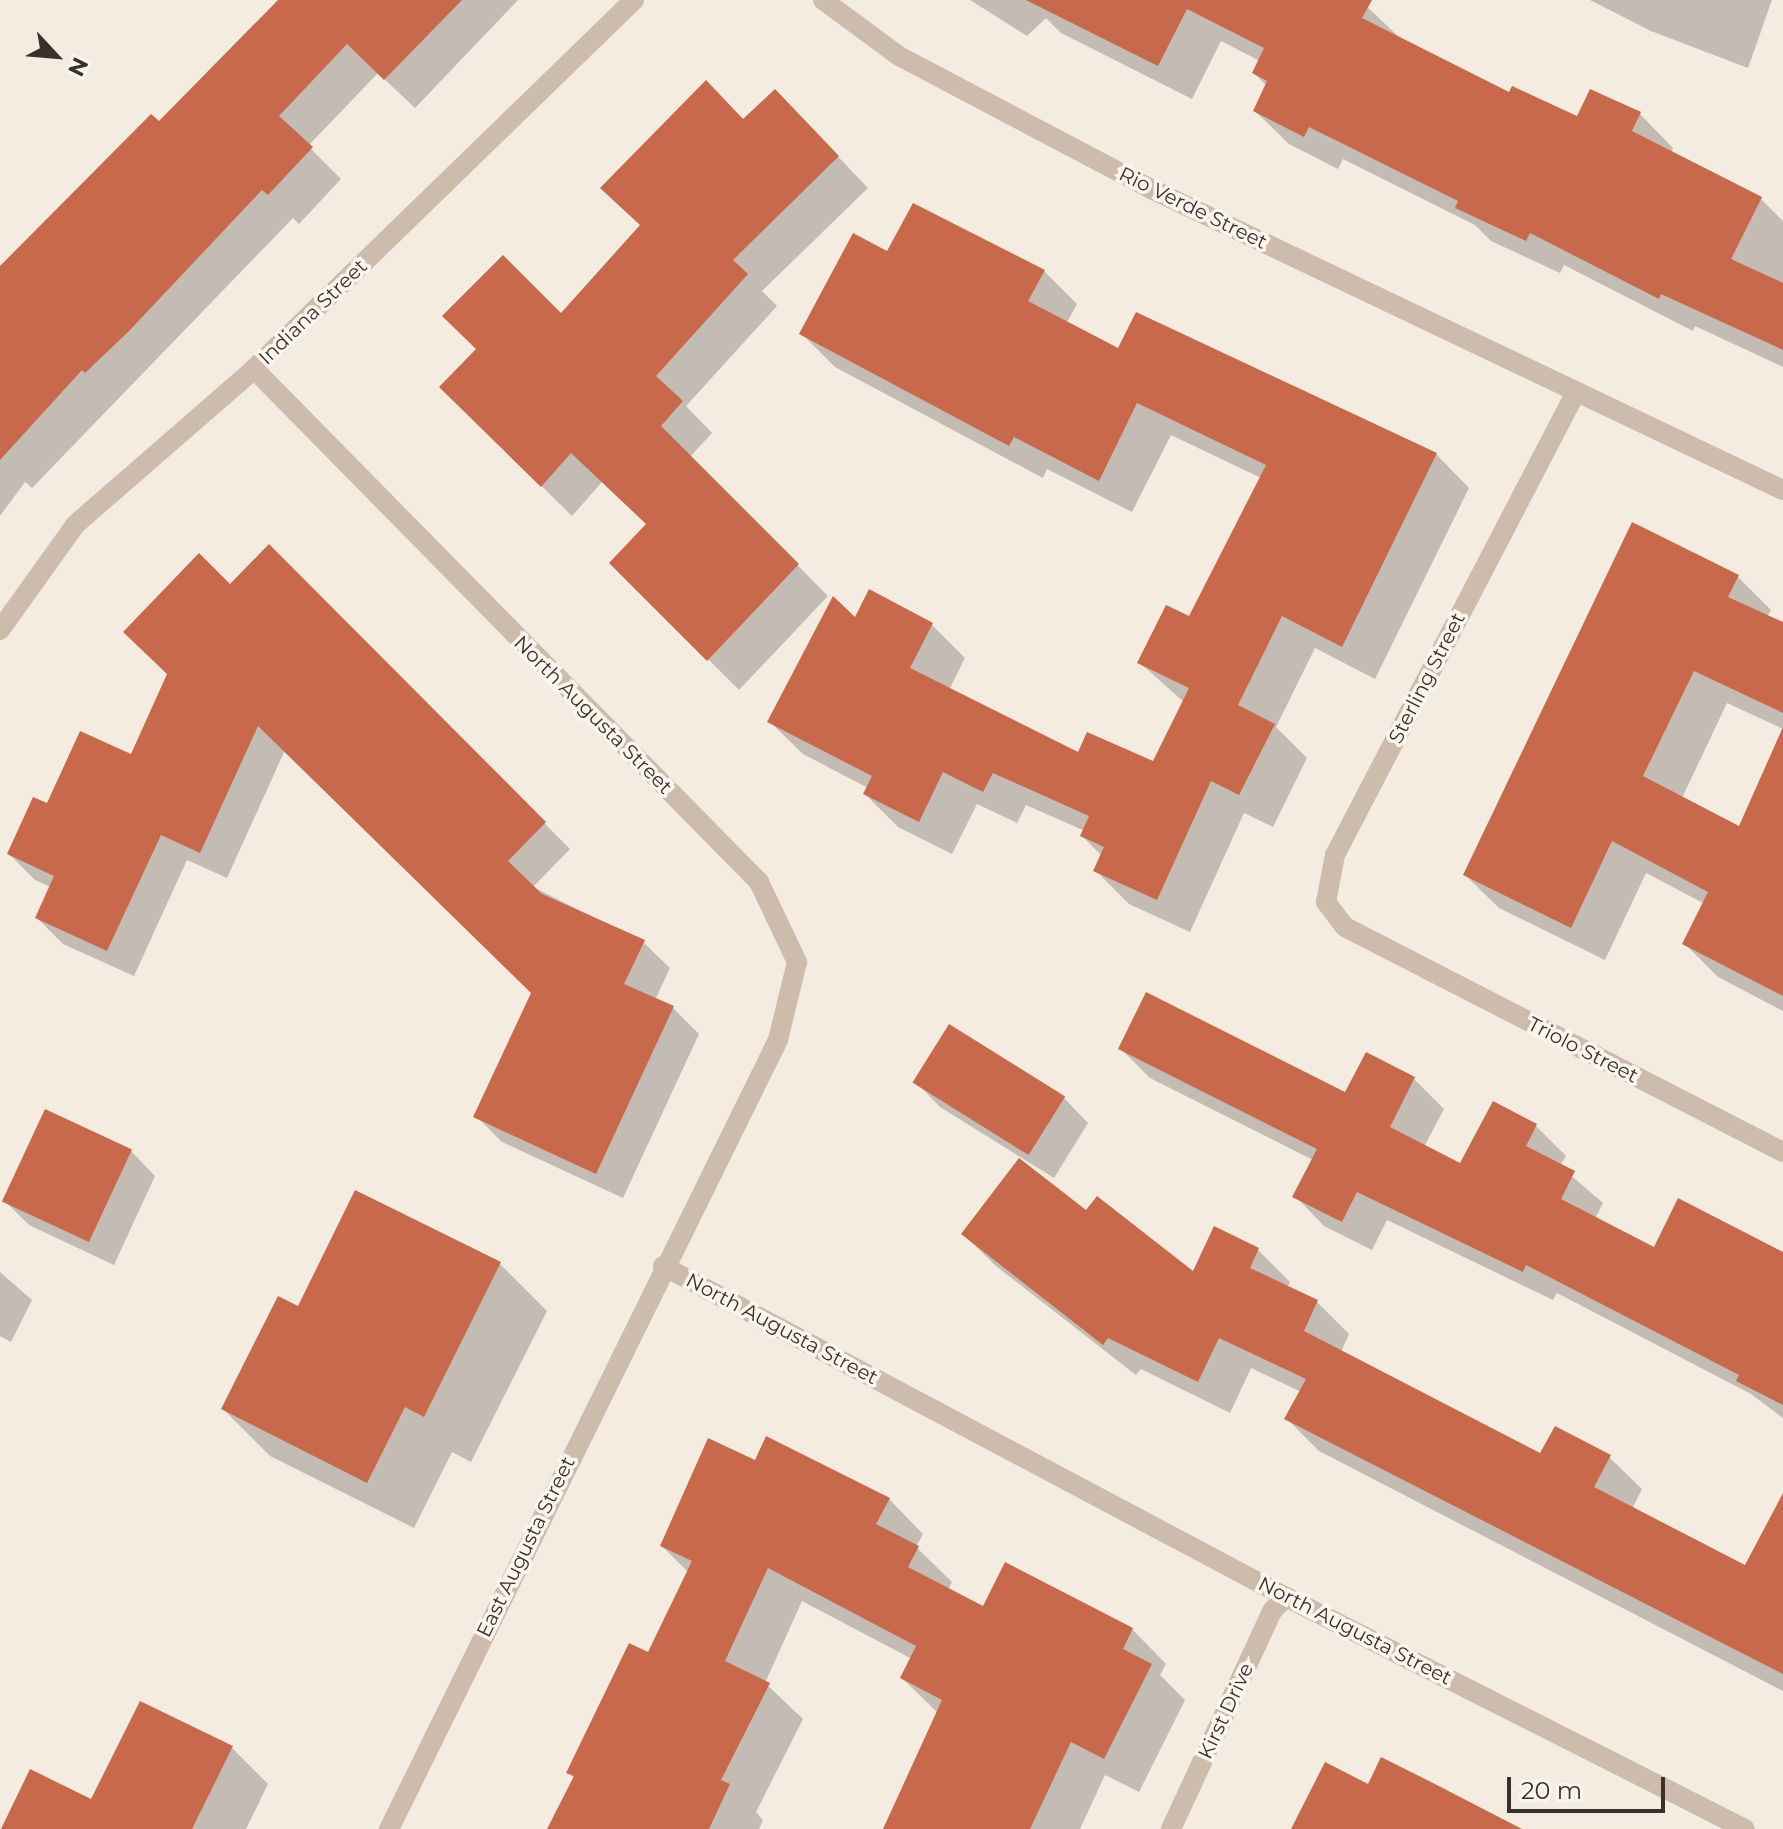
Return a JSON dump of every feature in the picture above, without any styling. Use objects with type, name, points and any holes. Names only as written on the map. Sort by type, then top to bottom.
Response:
[{"type":"street","name":"Indiana Street","points":[[0,630],[76,524],[254,369],[634,0]]},
{"type":"street","name":"Rio Verde Street","points":[[823,0],[899,56],[1149,188],[1575,394],[1783,490]]},
{"type":"street","name":"North Augusta Street","points":[[254,369],[759,882],[797,962],[778,1040],[663,1266],[1286,1597],[1745,1829]]},
{"type":"street","name":"Sterling Street","points":[[1383,947],[1345,927],[1326,902],[1335,855],[1575,394]]},
{"type":"street","name":"Triolo Street","points":[[1383,947],[1783,1152]]},
{"type":"street","name":"East Augusta Street","points":[[389,1829],[663,1266]]},
{"type":"street","name":"Kirst Drive","points":[[1171,1829],[1272,1611],[1286,1597]]},
{"type":"building","points":[[278,0],[462,0],[384,80],[347,44],[279,116],[313,147],[268,195],[262,190],[129,331],[85,373],[82,370],[0,460],[0,266],[151,114],[159,121]]},
{"type":"building","points":[[1026,0],[1372,0],[1362,18],[1509,92],[1512,86],[1577,116],[1590,89],[1641,112],[1632,131],[1762,197],[1731,259],[1783,283],[1783,350],[1661,294],[1659,299],[1530,233],[1526,241],[1455,208],[1458,201],[1309,127],[1304,137],[1253,111],[1267,81],[1252,73],[1264,48],[1187,9],[1158,66]]},
{"type":"building","points":[[706,80],[743,119],[775,89],[839,156],[733,260],[748,274],[656,376],[683,401],[661,426],[799,564],[707,661],[609,563],[646,524],[571,453],[541,487],[439,387],[476,349],[442,316],[503,255],[561,313],[640,225],[600,188]]},
{"type":"building","points":[[913,203],[1045,270],[1028,301],[1118,348],[1136,312],[1437,453],[1342,647],[1282,616],[1238,705],[1275,724],[1239,795],[1211,781],[1157,900],[1093,871],[1104,847],[1080,836],[1089,816],[993,773],[983,792],[943,772],[919,822],[863,794],[872,776],[767,722],[833,596],[855,617],[869,589],[933,623],[910,668],[1078,752],[1087,732],[1153,761],[1189,688],[1137,663],[1166,605],[1189,616],[1266,465],[1137,403],[1099,481],[1014,437],[1009,446],[799,334],[853,233],[887,251]]},
{"type":"building","points":[[1632,522],[1739,575],[1728,597],[1783,622],[1783,713],[1694,671],[1643,776],[1739,826],[1783,727],[1783,996],[1682,944],[1708,892],[1612,841],[1571,928],[1463,875]]},
{"type":"building","points":[[269,544],[546,822],[508,861],[542,894],[645,940],[624,984],[674,1006],[596,1174],[473,1117],[531,993],[258,726],[200,853],[161,835],[107,951],[35,918],[54,876],[7,854],[33,797],[47,803],[80,731],[131,754],[167,674],[123,632],[199,553],[230,584]]},
{"type":"building","points":[[1146,992],[1345,1092],[1366,1052],[1415,1077],[1390,1127],[1460,1163],[1493,1101],[1537,1124],[1526,1146],[1575,1171],[1561,1199],[1654,1247],[1678,1198],[1783,1252],[1783,1405],[1736,1381],[1739,1375],[1526,1265],[1523,1272],[1357,1192],[1342,1222],[1292,1197],[1317,1149],[1118,1049]]},
{"type":"building","points":[[949,1024],[1065,1097],[1029,1155],[912,1083]]},
{"type":"building","points":[[45,1109],[132,1150],[89,1242],[2,1201]]},
{"type":"building","points":[[1019,1158],[1086,1210],[1097,1196],[1193,1271],[1214,1226],[1259,1248],[1250,1268],[1318,1300],[1304,1331],[1540,1453],[1555,1426],[1611,1455],[1594,1487],[1745,1565],[1783,1493],[1783,1674],[1284,1419],[1306,1379],[1219,1338],[1198,1382],[1108,1338],[1103,1345],[961,1234]]},
{"type":"building","points":[[355,1190],[501,1262],[424,1417],[405,1407],[367,1483],[221,1409],[278,1296],[298,1306]]},
{"type":"building","points":[[766,1436],[890,1498],[876,1524],[919,1546],[908,1567],[983,1606],[1005,1562],[1133,1628],[1123,1649],[1152,1664],[1104,1759],[1071,1742],[1030,1829],[883,1829],[942,1700],[900,1678],[916,1646],[768,1568],[725,1661],[770,1683],[721,1780],[730,1784],[709,1829],[547,1829],[574,1776],[566,1773],[629,1643],[648,1652],[692,1561],[660,1546],[708,1438],[755,1460]]},
{"type":"building","points":[[140,1701],[233,1746],[192,1829],[1,1829],[30,1769],[91,1799]]},
{"type":"building","points":[[1381,1757],[1522,1829],[1291,1829],[1325,1762],[1368,1784]]}]
